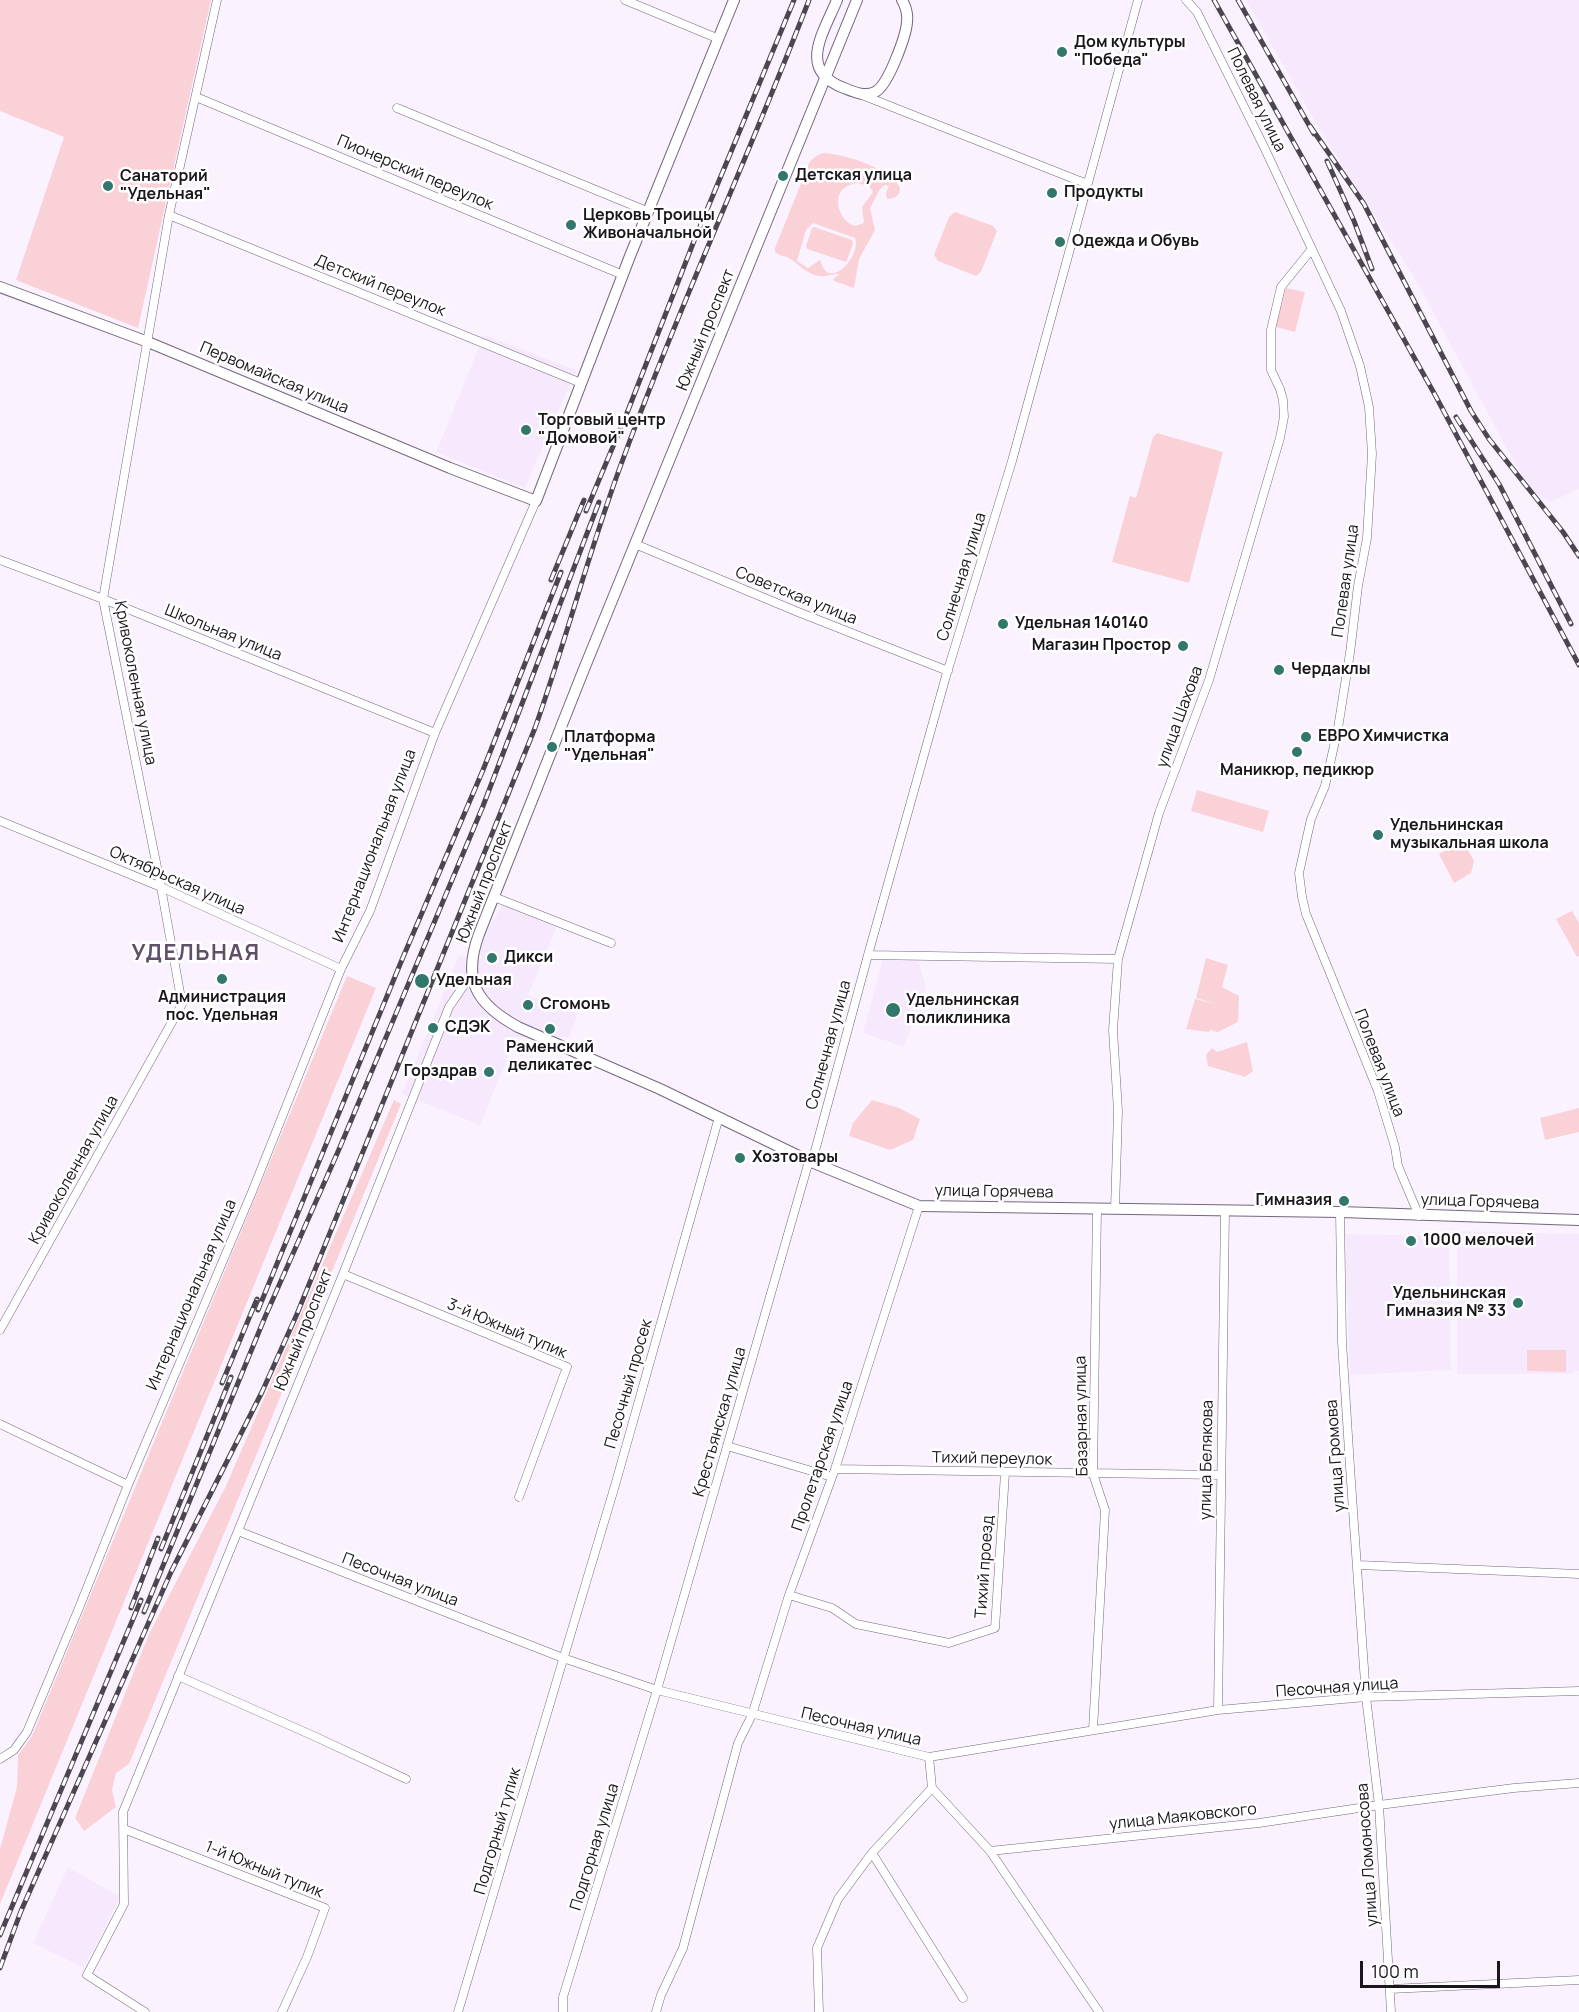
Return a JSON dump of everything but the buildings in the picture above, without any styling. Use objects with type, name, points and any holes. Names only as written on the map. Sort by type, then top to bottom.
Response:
[{"type":"main road","name":"Интернациональная улица","points":[[536,501],[623,275],[734,0]]},
{"type":"main road","points":[[837,0],[817,51],[817,61],[820,72],[826,79],[858,94],[875,92],[885,83],[904,36],[907,22],[907,11],[902,0]]},
{"type":"main road","name":"Южный проспект","points":[[471,975],[473,950],[635,544],[857,0]]},
{"type":"main road","name":"Первомайская улица","points":[[0,287],[148,342],[450,468],[536,501]]},
{"type":"main road","name":"улица Горячева","points":[[471,975],[477,993],[505,1020],[719,1117],[809,1161],[919,1206],[1340,1212],[1579,1220]]},
{"type":"street","name":"Кривоколенная улица","points":[[0,1330],[182,1004],[103,599],[169,214],[217,0]]},
{"type":"street","points":[[625,0],[719,39]]},
{"type":"street","name":"Солнечная улица","points":[[809,1161],[815,1151],[948,671],[1012,461],[1138,0]]},
{"type":"street","name":"Полевая улица","points":[[1186,0],[1197,12],[1341,311],[1360,366],[1369,407],[1372,454],[1367,538],[1358,586],[1350,653],[1338,728],[1325,786],[1311,819],[1299,880],[1306,914],[1367,1062],[1386,1114],[1398,1166],[1419,1216]]},
{"type":"street","points":[[858,94],[1083,182],[1087,188]]},
{"type":"street","name":"Пионерский переулок","points":[[196,97],[623,275]]},
{"type":"street","points":[[397,108],[649,212]]},
{"type":"street","name":"Детский переулок","points":[[169,214],[581,383]]},
{"type":"street","name":"улица Шахова","points":[[1115,1209],[1118,1111],[1113,1030],[1118,960],[1159,813],[1209,680],[1280,438],[1284,417],[1283,400],[1271,370],[1271,330],[1281,287],[1311,250]]},
{"type":"street","name":"Интернациональная улица","points":[[0,1759],[14,1750],[27,1732],[342,969],[370,911],[435,733],[536,501]]},
{"type":"street","name":"Советская улица","points":[[635,544],[948,671]]},
{"type":"street","name":"Школьная улица","points":[[0,560],[103,599],[435,733]]},
{"type":"street","name":"Октябрьская улица","points":[[0,821],[161,887],[342,969]]},
{"type":"street","points":[[494,897],[611,943]]},
{"type":"street","points":[[868,955],[1118,960]]},
{"type":"street","name":"Южный проспект","points":[[146,2012],[87,1975],[124,1904],[123,1812],[343,1274],[449,1007],[471,975]]},
{"type":"street","name":"Песочный просек","points":[[562,1658],[616,1482],[719,1117]]},
{"type":"street","name":"Крестьянская улица","points":[[657,1690],[809,1161]]},
{"type":"street","name":"Пролетарская улица","points":[[656,2012],[682,1948],[738,1743],[752,1715],[789,1596],[833,1473],[919,1206]]},
{"type":"street","name":"Базарная улица","points":[[1093,1730],[1105,1510],[1093,1474],[1097,1209]]},
{"type":"street","name":"улица Белякова","points":[[1218,1710],[1225,1210]]},
{"type":"street","name":"улица Громова","points":[[1340,1212],[1342,1342],[1366,1697]]},
{"type":"street","name":"3-й Южный тупик","points":[[343,1274],[567,1367],[519,1497]]},
{"type":"street","points":[[0,1424],[128,1485]]},
{"type":"street","name":"Тихий переулок","points":[[727,1446],[833,1473],[1220,1475]]},
{"type":"street","name":"Тихий проезд","points":[[789,1596],[832,1608],[856,1624],[949,1642],[994,1628],[1005,1473]]},
{"type":"street","name":"Песочная улица","points":[[238,1531],[562,1658],[657,1690],[929,1757],[1218,1710],[1366,1697],[1579,1691]]},
{"type":"street","points":[[1358,1565],[1579,1574]]},
{"type":"street","name":"Подгорный тупик","points":[[458,2012],[562,1658]]},
{"type":"street","points":[[178,1676],[406,1779]]},
{"type":"street","name":"Подгорная улица","points":[[563,2012],[563,1997],[657,1690]]},
{"type":"street","name":"улица Ломоносова","points":[[1366,1697],[1379,1805],[1391,2012]]},
{"type":"street","points":[[929,1757],[932,1788],[990,1851],[1099,2012]]},
{"type":"street","name":"улица Маяковского","points":[[990,1851],[1259,1823],[1514,1788],[1579,1783]]},
{"type":"street","points":[[819,2012],[817,1948],[838,1899],[872,1852],[932,1788]]},
{"type":"street","name":"1-й Южный тупик","points":[[124,1829],[325,1908],[307,1957],[282,2012]]},
{"type":"street","points":[[872,1852],[963,1998]]},
{"type":"street","points":[[1390,1989],[1579,1980]]},
{"type":"shaded area","name":"Санаторий \"Удельная\"","points":[[0,0],[211,0],[138,328],[16,280],[64,137],[0,111]]},
{"type":"shaded area","points":[[1246,0],[1579,0],[1579,489],[1550,502],[1530,491],[1414,277],[1327,142]]},
{"type":"shaded area","points":[[833,154],[866,163],[887,174],[900,188],[896,196],[887,199],[886,193],[889,186],[885,185],[880,189],[870,208],[875,230],[859,259],[854,288],[834,281],[833,279],[840,274],[815,275],[790,258],[775,252],[810,161],[818,155]],"holes":[[[857,183],[869,186],[873,192],[862,207],[864,223],[855,226],[843,217],[838,198],[843,189]],[[813,223],[855,238],[856,245],[851,259],[834,273],[829,273],[823,268],[820,260],[808,268],[797,261],[806,230]]]},
{"type":"shaded area","points":[[955,212],[993,226],[997,231],[981,272],[976,276],[938,261],[934,255],[949,217]]},
{"type":"shaded area","points":[[814,227],[852,240],[853,244],[846,262],[807,249],[806,246]]},
{"type":"shaded area","points":[[1286,288],[1305,292],[1295,332],[1276,327]]},
{"type":"shaded area","points":[[484,335],[576,370],[525,488],[436,452]]},
{"type":"shaded area","points":[[1157,433],[1223,452],[1189,583],[1112,562],[1130,496],[1136,498],[1153,437]]},
{"type":"shaded area","points":[[1197,790],[1269,811],[1263,832],[1191,811]]},
{"type":"shaded area","points":[[1463,841],[1474,861],[1471,873],[1454,883],[1439,854]]},
{"type":"shaded area","points":[[502,905],[557,926],[528,995],[578,1013],[569,1037],[516,1037],[480,1125],[402,1094],[459,955],[470,960],[481,959],[480,949],[485,935]]},
{"type":"shaded area","points":[[1572,911],[1579,923],[1579,956],[1577,957],[1556,919]]},
{"type":"shaded area","points":[[1206,958],[1228,965],[1222,987],[1239,996],[1238,1022],[1218,1032],[1186,1029],[1195,999],[1217,1004],[1196,998]]},
{"type":"shaded area","name":"Удельнинская поликлиника","points":[[883,959],[918,960],[926,988],[904,1047],[863,1033]]},
{"type":"shaded area","points":[[347,976],[376,988],[0,1904],[0,1849],[17,1787],[18,1755],[32,1736]]},
{"type":"shaded area","points":[[1247,1042],[1253,1071],[1245,1077],[1208,1066],[1206,1055],[1212,1048],[1217,1052]]},
{"type":"shaded area","points":[[394,1100],[401,1104],[129,1764],[116,1773],[112,1790],[116,1807],[84,1831],[75,1818],[149,1634],[225,1488]]},
{"type":"shaded area","points":[[872,1100],[899,1108],[920,1119],[913,1140],[890,1150],[849,1136],[853,1123]]},
{"type":"shaded area","points":[[1579,1108],[1579,1132],[1545,1140],[1540,1118]]},
{"type":"shaded area","name":"Удельнинская Гимназия № 33","points":[[1457,1231],[1579,1234],[1579,1371],[1573,1371],[1573,1374],[1457,1374]]},
{"type":"shaded area","points":[[1345,1234],[1449,1236],[1451,1370],[1350,1375]]},
{"type":"shaded area","points":[[1527,1350],[1566,1350],[1566,1372],[1527,1371]]},
{"type":"shaded area","points":[[68,1867],[120,1897],[84,1968],[33,1943]]},
{"type":"railway","points":[[586,511],[794,0]]},
{"type":"railway","points":[[0,1968],[21,1911],[171,1572],[262,1392],[297,1314],[535,728],[608,502],[641,411],[809,0]]},
{"type":"railway","points":[[1214,0],[1434,393],[1579,665]]},
{"type":"railway","points":[[1238,0],[1314,134]]},
{"type":"railway","points":[[1310,126],[1364,204],[1471,411],[1489,439],[1563,532],[1579,556]]},
{"type":"railway","points":[[1327,161],[1354,221],[1372,269]]},
{"type":"railway","points":[[1456,417],[1499,484],[1571,624]]},
{"type":"railway","points":[[551,580],[584,500]]},
{"type":"railway","points":[[144,1612],[265,1317],[340,1147],[483,806],[599,502]]},
{"type":"railway","points":[[258,1310],[401,962],[483,770],[561,572]]},
{"type":"railway","points":[[222,1383],[257,1299]]},
{"type":"railway","points":[[161,1549],[231,1377]]},
{"type":"railway","points":[[131,1608],[158,1538]]},
{"type":"railway","points":[[0,1935],[141,1600]]},
{"type":"place","name":"Дом культуры \"Победа\"","points":[[1062,52]]},
{"type":"place","name":"Детская улица","points":[[783,176]]},
{"type":"place","name":"Санаторий \"Удельная\"","points":[[108,186]]},
{"type":"place","name":"Продукты","points":[[1052,193]]},
{"type":"place","name":"Церковь Троицы Живоначальной","points":[[571,225]]},
{"type":"place","name":"Одежда и Обувь","points":[[1060,242]]},
{"type":"place","name":"Торговый центр \"Домовой\"","points":[[526,430]]},
{"type":"place","name":"Удельная 140140","points":[[1003,624]]},
{"type":"place","name":"Магазин Простор","points":[[1183,646]]},
{"type":"place","name":"Чердаклы","points":[[1279,670]]},
{"type":"place","name":"ЕВРО Химчистка","points":[[1306,737]]},
{"type":"place","name":"Платформа \"Удельная\"","points":[[552,747]]},
{"type":"place","name":"Маникюр, педикюр","points":[[1297,752]]},
{"type":"place","name":"Удельнинская музыкальная школа","points":[[1378,835]]},
{"type":"place","name":"Дикси","points":[[492,958]]},
{"type":"place","name":"Администрация пос. Удельная","points":[[222,979]]},
{"type":"place","name":"Удельная","points":[[422,981]]},
{"type":"place","name":"Сгомонъ","points":[[528,1005]]},
{"type":"place","name":"Удельнинская поликлиника","points":[[893,1010]]},
{"type":"place","name":"СДЭК","points":[[433,1028]]},
{"type":"place","name":"Раменский деликатес","points":[[550,1029]]},
{"type":"place","name":"Горздрав","points":[[489,1072]]},
{"type":"place","name":"Хозтовары","points":[[740,1158]]},
{"type":"place","name":"Гимназия","points":[[1344,1201]]},
{"type":"place","name":"1000 мелочей","points":[[1411,1241]]},
{"type":"place","name":"Удельнинская Гимназия № 33","points":[[1518,1303]]},
{"type":"district","name":"УДЕЛЬНАЯ","points":[[196,954]]}]
